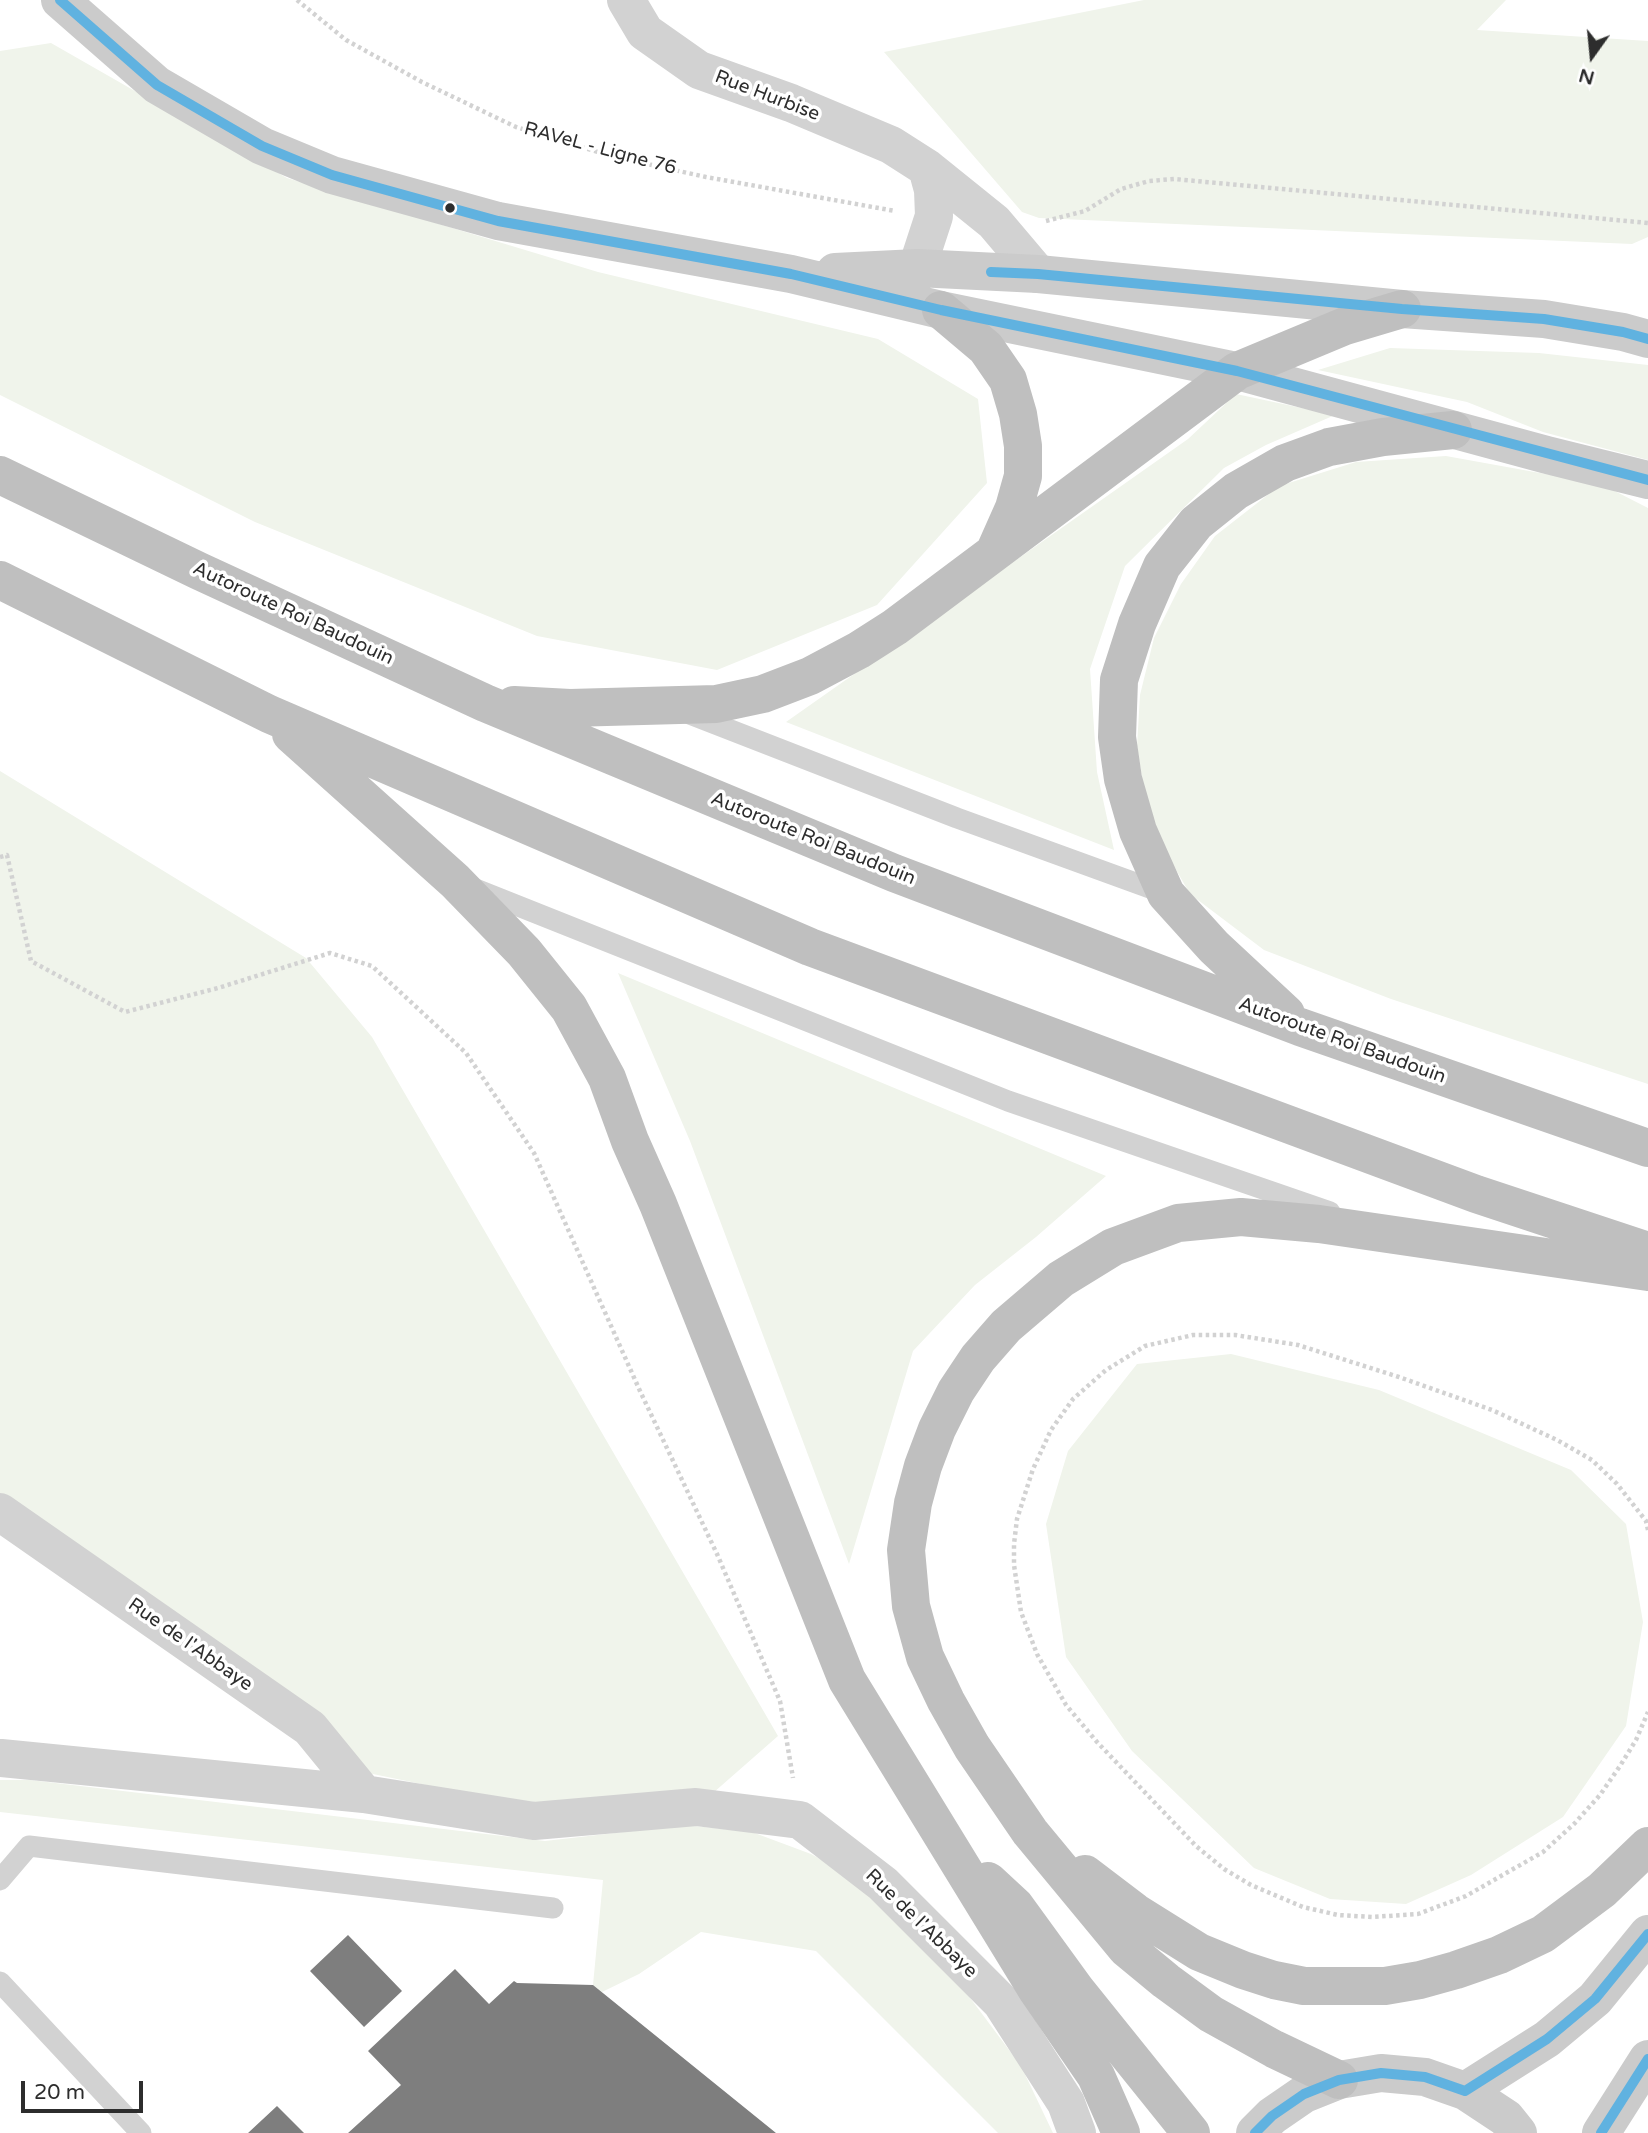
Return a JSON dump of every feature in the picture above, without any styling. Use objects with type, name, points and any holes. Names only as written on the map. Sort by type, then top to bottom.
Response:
[{"type":"highway","points":[[485,703],[570,708],[716,704],[763,694],[810,676],[895,627],[1237,371],[1345,326],[1402,309]]},
{"type":"highway","points":[[941,310],[986,348],[1008,380],[1018,414],[1023,446],[1023,476],[1014,508],[993,555]]},
{"type":"highway","points":[[1300,1027],[1214,947],[1166,894],[1138,831],[1123,779],[1117,737],[1119,680],[1137,624],[1162,566],[1196,523],[1236,491],[1284,463],[1342,445],[1383,437],[1453,430]]},
{"type":"highway","name":"Autoroute Roi Baudouin","points":[[0,475],[199,571],[485,703],[894,873],[1300,1027],[1648,1148]]},
{"type":"highway","points":[[0,580],[269,714],[810,947],[1463,1189],[1648,1251]]},
{"type":"highway","points":[[269,714],[455,881],[524,952],[569,1008],[607,1078],[847,1680],[1037,1990],[1096,2076],[1121,2133]]},
{"type":"highway","points":[[1339,2080],[1274,2049],[1211,2014],[1166,1982],[1126,1948],[1030,1832],[972,1747],[925,1657],[911,1606],[906,1550],[922,1466],[956,1391],[1006,1326],[1061,1279],[1112,1247],[1178,1223],[1241,1217],[1392,1234],[1648,1272]]},
{"type":"highway","points":[[1030,1832],[1135,1912],[1199,1952],[1275,1980],[1304,1986],[1348,1987],[1385,1986],[1420,1980],[1499,1955],[1543,1934],[1602,1889],[1648,1846]]},
{"type":"highway","points":[[945,1842],[1015,1906],[1076,1990],[1191,2133]]},
{"type":"street","points":[[60,0],[157,85],[261,146],[332,175],[498,221],[791,274],[941,310],[1237,371],[1648,480]]},
{"type":"street","name":"Rue Hurbise","points":[[626,0],[645,32],[699,70],[791,103],[891,145],[927,169],[994,222],[1038,274]]},
{"type":"street","points":[[917,268],[934,216],[933,190],[927,169]]},
{"type":"street","points":[[791,274],[917,268],[1038,274],[1402,309],[1544,319],[1623,332],[1648,339]]},
{"type":"street","name":"Rue de l'Abbaye","points":[[0,1512],[310,1728],[364,1794]]},
{"type":"street","points":[[1,1758],[364,1794],[534,1821],[696,1807],[800,1820]]},
{"type":"street","name":"Rue de l'Abbaye","points":[[800,1820],[883,1884],[1001,2002],[1066,2103],[1077,2133]]},
{"type":"street","points":[[1465,2091],[1547,2039],[1595,1998],[1648,1934]]},
{"type":"street","points":[[1601,2133],[1648,2059]]},
{"type":"street","points":[[1255,2133],[1272,2116],[1304,2094],[1339,2080],[1381,2073],[1425,2077],[1465,2091],[1506,2118],[1518,2133]]},
{"type":"lane","points":[[669,707],[957,818],[1166,894]]},
{"type":"lane","points":[[455,881],[1008,1101],[1392,1234]]},
{"type":"lane","points":[[0,1880],[29,1846],[553,1908]]},
{"type":"lane","points":[[0,1982],[141,2133]]},
{"type":"path","name":"RAVeL - Ligne 76","points":[[297,0],[346,40],[422,82],[516,127],[611,156],[706,177],[881,210],[934,216]]},
{"type":"path","points":[[994,222],[1022,226],[1054,220],[1084,211],[1121,189],[1149,181],[1174,179],[1648,223]]},
{"type":"path","points":[[0,858],[8,855],[32,961],[125,1012],[218,988],[330,953],[372,966],[466,1053],[534,1153],[639,1391],[717,1554],[780,1701],[800,1820]]},
{"type":"path","points":[[1648,1530],[1646,1521],[1617,1485],[1592,1460],[1557,1440],[1492,1410],[1298,1345],[1235,1335],[1193,1335],[1145,1346],[1106,1370],[1073,1399],[1051,1430],[1034,1469],[1017,1519],[1014,1565],[1021,1612],[1037,1654],[1066,1705],[1097,1742],[1196,1846],[1224,1869],[1251,1885],[1303,1907],[1338,1915],[1372,1917],[1418,1914],[1466,1896],[1543,1852],[1574,1824],[1600,1795],[1620,1766],[1636,1740],[1648,1712]]},
{"type":"shaded area","points":[[1144,0],[1506,0],[1477,30],[1648,41],[1648,237],[1632,244],[1039,218],[1022,212],[884,52]]},
{"type":"shaded area","points":[[51,43],[287,178],[598,272],[878,339],[978,399],[987,483],[877,605],[717,670],[537,636],[255,522],[0,395],[0,51]]},
{"type":"shaded area","points":[[1390,348],[1539,353],[1648,365],[1648,460],[1543,432],[1467,402],[1318,370]]},
{"type":"shaded area","points":[[1236,394],[1335,415],[1266,445],[1224,468],[1125,566],[1090,669],[1097,772],[1114,850],[786,722],[1188,439]]},
{"type":"shaded area","points":[[1446,456],[1601,484],[1648,508],[1648,1084],[1391,999],[1264,950],[1190,894],[1149,823],[1137,746],[1140,695],[1154,638],[1181,584],[1215,536],[1279,486],[1356,462]]},
{"type":"shaded area","points":[[0,771],[306,958],[372,1037],[778,1736],[713,1793],[537,1808],[344,1768],[0,1512]]},
{"type":"shaded area","points":[[618,973],[1106,1176],[1036,1237],[975,1285],[913,1351],[849,1564],[690,1141]]},
{"type":"shaded area","points":[[1231,1354],[1379,1390],[1571,1470],[1626,1524],[1643,1622],[1626,1726],[1563,1817],[1471,1875],[1406,1904],[1330,1899],[1254,1868],[1132,1751],[1066,1657],[1046,1524],[1068,1451],[1137,1364]]},
{"type":"shaded area","points":[[0,1780],[30,1780],[545,1841],[685,1825],[752,1832],[811,1854],[862,1882],[953,1975],[1021,2066],[1053,2133],[998,2133],[816,1951],[701,1932],[639,1974],[602,1992],[593,1985],[603,1880],[0,1812]]},
{"type":"building","points":[[348,1935],[402,1991],[364,2027],[310,1971]]},
{"type":"building","points":[[455,1969],[489,2004],[514,1981],[593,1985],[776,2133],[348,2133],[401,2085],[368,2051]]},
{"type":"building","points":[[277,2106],[304,2133],[248,2133]]},
{"type":"transit line","points":[[60,0],[157,85],[262,146],[332,175],[498,221],[791,274],[941,310],[1237,371],[1648,480]]},
{"type":"transit line","points":[[991,272],[1544,319],[1623,332],[1648,339]]},
{"type":"transit line","points":[[1465,2091],[1547,2039],[1595,1999],[1648,1934]]},
{"type":"transit line","points":[[1601,2133],[1648,2059]]},
{"type":"transit line","points":[[1255,2133],[1272,2116],[1304,2094],[1339,2080],[1381,2073],[1425,2077],[1465,2091]]}]
